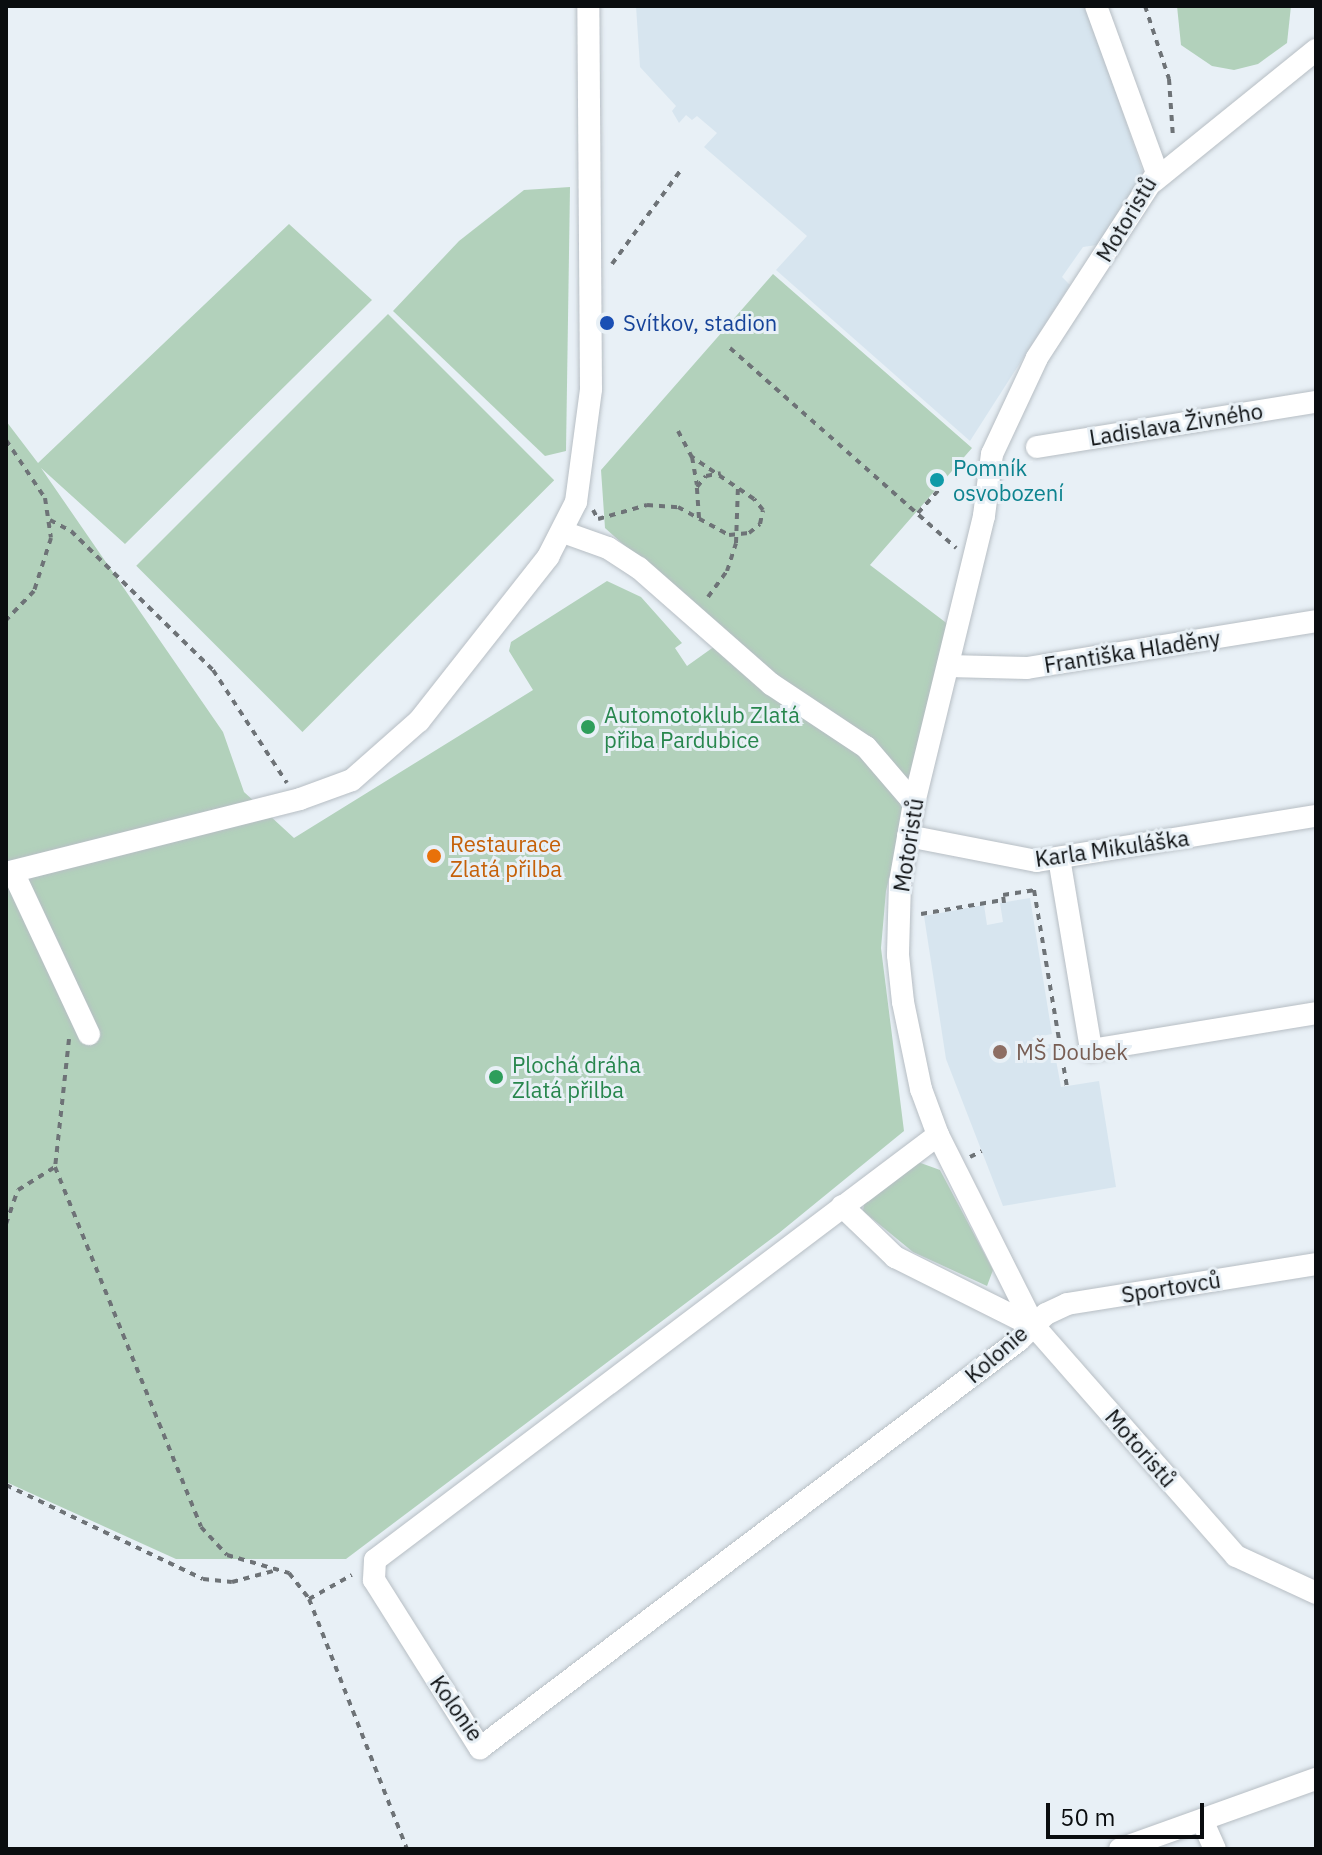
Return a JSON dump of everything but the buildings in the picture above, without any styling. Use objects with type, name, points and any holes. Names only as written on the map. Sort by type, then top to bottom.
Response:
[{"type":"street","points":[[79,1034],[9,872],[300,799],[352,780],[419,721],[527,587],[563,532],[584,463],[591,389],[588,6]]},
{"type":"street","name":"Motoristů","points":[[1096,6],[1160,178],[1031,370],[992,454],[974,563],[908,836],[898,955],[909,1044],[938,1135],[1034,1326],[1236,1556],[1295,1579],[1316,1593]]},
{"type":"street","points":[[1160,178],[1316,50]]},
{"type":"street","name":"Ladislava Živného","points":[[1037,447],[1316,402]]},
{"type":"street","points":[[563,532],[608,548],[639,568],[771,684],[866,747],[914,803]]},
{"type":"street","name":"Františka Hladěny","points":[[948,666],[1027,668],[1316,621]]},
{"type":"street","name":"Karla Mikuláška","points":[[908,836],[1013,859],[1059,858],[1316,816]]},
{"type":"street","points":[[1059,858],[1091,1050],[1316,1013]]},
{"type":"street","points":[[842,1206],[938,1135]]},
{"type":"street","name":"Kolonie","points":[[842,1206],[895,1257],[1034,1326],[480,1748],[374,1580],[375,1560],[842,1206]]},
{"type":"street","name":"Sportovců","points":[[1034,1326],[1067,1304],[1316,1264]]},
{"type":"street","points":[[1295,1579],[1316,1566]]},
{"type":"street","points":[[1120,1849],[1316,1779]]},
{"type":"street","points":[[1202,1820],[1215,1849]]},
{"type":"path","points":[[1145,6],[1172,100],[1173,138],[1160,178]]},
{"type":"path","points":[[608,275],[680,171]]},
{"type":"path","points":[[730,348],[974,563]]},
{"type":"path","points":[[678,431],[692,457],[699,518]]},
{"type":"path","points":[[6,440],[40,488],[50,520],[43,572],[6,620]]},
{"type":"path","points":[[591,504],[598,519],[662,505],[699,518],[718,531],[737,535],[749,533],[764,517],[738,485],[692,457]]},
{"type":"path","points":[[697,487],[706,476],[722,473]]},
{"type":"path","points":[[918,513],[933,501],[944,484]]},
{"type":"path","points":[[708,597],[727,571],[737,535],[738,485]]},
{"type":"path","points":[[50,520],[71,531],[213,670],[275,770]]},
{"type":"path","points":[[911,916],[1004,902],[1003,895],[1034,890],[1067,1087]]},
{"type":"path","points":[[79,1034],[55,1167],[201,1527],[227,1555],[289,1573],[309,1599],[407,1849]]},
{"type":"path","points":[[962,1148],[971,1167]]},
{"type":"path","points":[[967,1158],[982,1151]]},
{"type":"path","points":[[6,1224],[18,1190],[55,1167]]},
{"type":"path","points":[[6,1485],[203,1579],[232,1582],[279,1570]]},
{"type":"path","points":[[309,1599],[345,1579]]},
{"type":"shaded area","points":[[636,6],[1087,6],[1143,173],[1097,245],[1083,247],[1062,277],[1070,285],[970,441],[776,270],[807,236],[704,147],[717,133],[697,116],[692,120],[686,115],[679,123],[672,111],[676,106],[640,67]]},
{"type":"shaded area","name":"MŠ Doubek","points":[[1030,898],[1052,1034],[1042,1036],[1044,1045],[1053,1044],[1061,1087],[1099,1081],[1116,1187],[1003,1206],[946,1059],[924,916],[984,905],[987,925],[1003,922],[1000,903]]},
{"type":"green space","points":[[1177,6],[1291,6],[1287,43],[1258,64],[1234,70],[1212,66],[1181,45]]},
{"type":"green space","points":[[570,187],[566,451],[545,456],[393,311],[459,241],[524,190]]},
{"type":"green space","points":[[289,224],[372,300],[125,544],[41,468],[223,732],[244,792],[294,838],[533,690],[509,651],[511,642],[607,581],[641,597],[682,643],[675,648],[687,666],[715,646],[771,677],[605,528],[601,470],[773,274],[972,448],[870,565],[949,625],[886,891],[881,948],[904,1131],[779,1233],[346,1559],[176,1559],[6,1482],[6,421],[38,463]]},
{"type":"green space","points":[[388,314],[554,480],[302,732],[136,566]]},
{"type":"green space","points":[[918,1162],[940,1170],[993,1270],[987,1286],[913,1252],[863,1211],[864,1204]]},
{"type":"place","name":"Svítkov, stadion","points":[[607,323]]},
{"type":"place","name":"Pomník osvobození","points":[[937,480]]},
{"type":"place","name":"Automotoklub Zlatá přiba Pardubice","points":[[588,727]]},
{"type":"place","name":"Restaurace Zlatá přilba","points":[[434,856]]},
{"type":"place","name":"MŠ Doubek","points":[[1000,1052]]},
{"type":"place","name":"Plochá dráha Zlatá přilba","points":[[496,1077]]}]
